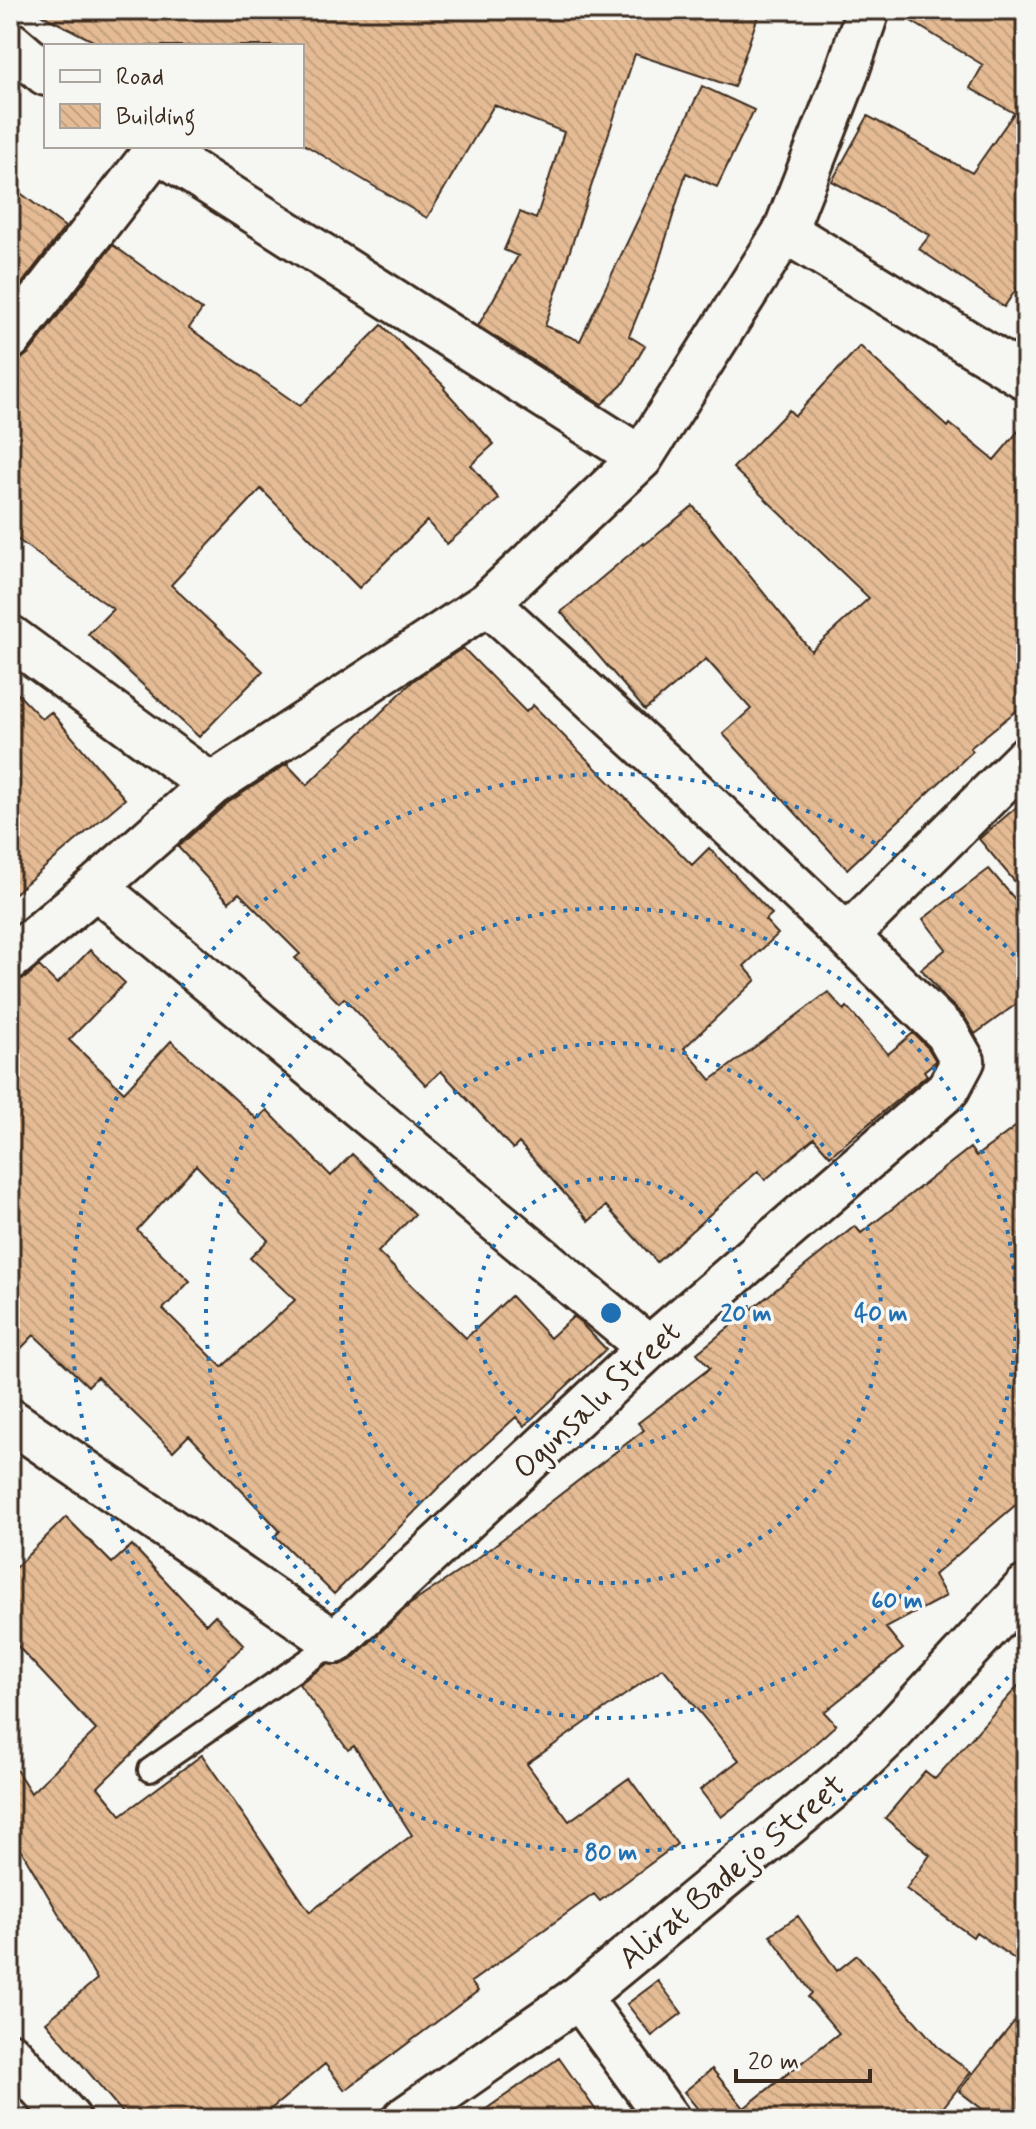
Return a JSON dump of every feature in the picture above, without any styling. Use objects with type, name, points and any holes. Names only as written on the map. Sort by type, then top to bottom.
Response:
[{"type":"street","points":[[10,959],[211,785],[488,603],[641,458],[785,231],[868,10]]},
{"type":"street","points":[[10,43],[44,72]]},
{"type":"street","points":[[10,338],[154,148],[641,458]]},
{"type":"street","points":[[785,231],[1026,378]]},
{"type":"street","points":[[488,603],[847,936],[1026,758]]},
{"type":"street","points":[[10,637],[211,785]]},
{"type":"street","points":[[96,887],[649,1348]]},
{"type":"street","name":"Ogunsalu Street","points":[[335,1642],[649,1348],[948,1089],[963,1061],[947,1033],[847,936]]},
{"type":"street","points":[[10,1420],[335,1642]]},
{"type":"street","name":"Alirat Badejo Street","points":[[404,2119],[579,1997],[843,1779],[893,1731],[1026,1587]]},
{"type":"street","points":[[579,1997],[668,2119]]},
{"type":"street","points":[[10,2054],[69,2119]]},
{"type":"lane","points":[[150,1770],[335,1642]]},
{"type":"building","points":[[32,10],[760,10],[734,87],[635,54],[545,326],[580,341],[702,86],[754,110],[717,187],[686,173],[657,268],[629,336],[645,346],[622,385],[602,404],[478,326],[518,256],[504,250],[520,212],[536,219],[564,132],[494,105],[427,218],[304,144],[304,44],[99,44]]},
{"type":"building","points":[[893,10],[1026,10],[1026,275],[1004,307],[919,249],[930,235],[832,181],[868,116],[972,173],[1014,113],[970,88],[983,65]]},
{"type":"building","points":[[10,185],[65,227],[10,299]]},
{"type":"building","points":[[113,245],[202,310],[189,328],[300,406],[382,325],[445,387],[494,444],[471,465],[499,499],[447,544],[427,521],[359,588],[261,489],[171,585],[263,671],[199,737],[88,634],[113,609],[10,534],[10,361],[20,360],[29,353]]},
{"type":"building","points":[[860,346],[948,427],[950,424],[994,460],[1026,422],[1026,703],[970,748],[973,751],[847,869],[723,734],[751,709],[706,659],[645,710],[561,612],[643,543],[693,506],[811,651],[869,598],[733,468],[789,410],[795,416]]},
{"type":"building","points":[[463,648],[526,712],[533,705],[692,865],[709,848],[772,914],[765,920],[778,934],[744,966],[756,980],[684,1048],[711,1080],[828,992],[844,1010],[847,1007],[888,1054],[913,1033],[936,1061],[924,1071],[927,1075],[830,1156],[814,1138],[765,1180],[758,1171],[657,1262],[606,1206],[589,1221],[519,1143],[513,1149],[441,1071],[426,1085],[344,998],[339,1003],[295,958],[300,954],[239,893],[229,902],[178,847],[226,804],[287,764],[307,785],[414,680]]},
{"type":"building","points":[[10,686],[42,719],[51,712],[125,799],[10,897]]},
{"type":"building","points":[[1026,799],[1026,895],[979,839]]},
{"type":"building","points":[[989,869],[1026,912],[1026,997],[975,1034],[964,1016],[921,969],[946,949],[923,919]]},
{"type":"building","points":[[90,950],[125,983],[69,1040],[124,1092],[171,1041],[257,1119],[267,1110],[331,1176],[352,1154],[415,1214],[378,1252],[466,1338],[511,1296],[550,1338],[574,1316],[606,1349],[524,1426],[516,1417],[440,1486],[334,1594],[275,1536],[280,1531],[189,1435],[173,1451],[97,1377],[88,1386],[34,1335],[10,1360],[10,982],[25,978],[39,966],[57,984]],"holes":[[[196,1165],[268,1240],[250,1258],[295,1300],[222,1367],[163,1309],[190,1281],[137,1230]]]},
{"type":"building","points":[[1026,1119],[1026,1496],[934,1575],[946,1596],[886,1628],[903,1649],[824,1712],[836,1725],[800,1757],[721,1817],[700,1790],[739,1760],[663,1668],[527,1764],[569,1821],[629,1778],[677,1844],[600,1901],[594,1894],[471,1982],[478,1991],[345,2090],[325,2064],[259,2119],[128,2119],[46,2022],[97,1979],[10,1831],[10,1760],[31,1793],[96,1730],[10,1638],[10,1573],[66,1517],[112,1563],[132,1545],[206,1624],[215,1615],[244,1645],[98,1787],[121,1815],[202,1755],[310,1912],[412,1835],[354,1746],[348,1750],[299,1684],[327,1664],[341,1665],[351,1660],[409,1605],[470,1564],[644,1430],[638,1423],[710,1368],[697,1353],[855,1226],[861,1233],[970,1148],[976,1156]]},
{"type":"building","points":[[1026,1677],[1026,1967],[976,1932],[973,1937],[906,1889],[930,1855],[885,1818],[925,1771],[935,1779]]},
{"type":"building","points":[[798,1916],[837,1971],[857,1955],[937,2046],[971,2072],[934,2119],[706,2119],[684,2092],[712,2069],[744,2108],[839,2033],[808,1997],[812,1993],[770,1935]]},
{"type":"building","points":[[658,1981],[682,2013],[652,2036],[627,2004]]},
{"type":"building","points":[[1026,2007],[1026,2119],[995,2119],[959,2091]]},
{"type":"building","points":[[559,2058],[602,2119],[472,2119]]}]
